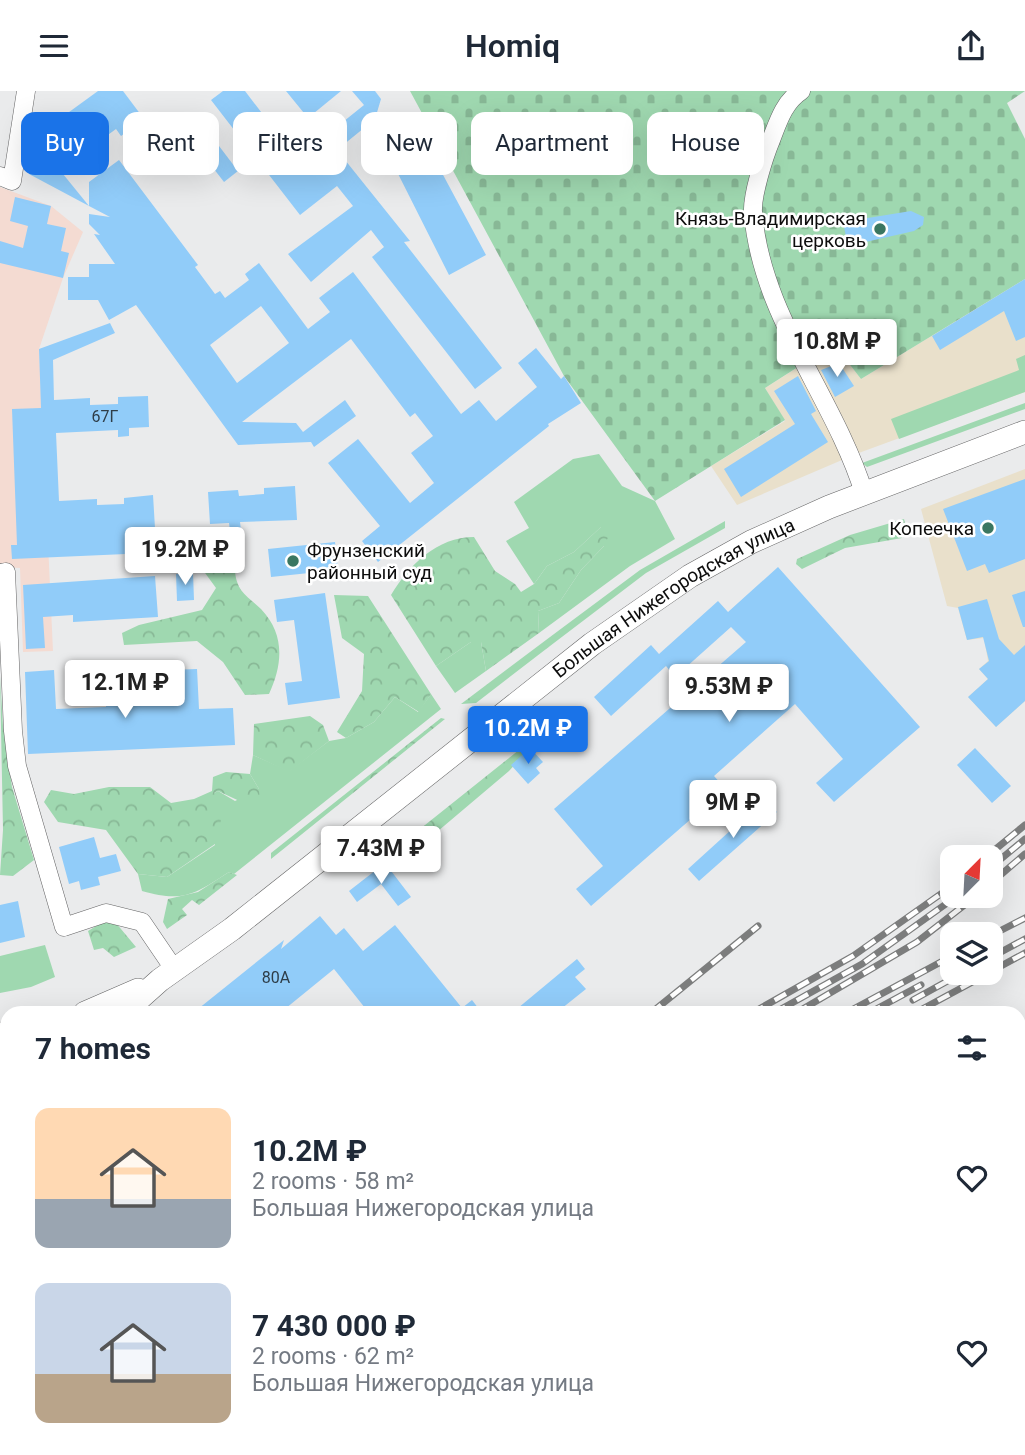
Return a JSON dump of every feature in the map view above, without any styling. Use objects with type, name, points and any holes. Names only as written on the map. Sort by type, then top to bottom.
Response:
[{"type":"main road","name":"Большая Нижегородская улица","points":[[131,1006],[167,974],[232,929],[592,644],[690,576],[751,542],[864,493],[1025,432]]},
{"type":"main road","name":"Большая Нижегородская улица","points":[[100,1006],[167,974]]},
{"type":"street","points":[[6,179],[26,91]]},
{"type":"street","points":[[801,91],[784,109],[766,152],[753,210],[770,290],[803,363],[848,446],[864,493]]},
{"type":"street","points":[[0,573],[6,572],[17,766],[64,927],[106,913],[142,922],[167,974]]},
{"type":"shaded area","points":[[0,187],[51,206],[83,232],[63,278],[39,349],[53,651],[23,652],[20,568],[0,567]]},
{"type":"shaded area","points":[[1025,279],[1025,392],[856,454],[737,505],[711,466],[785,421],[765,388],[835,344],[861,379]]},
{"type":"shaded area","points":[[1025,469],[1025,701],[996,727],[968,697],[988,679],[979,669],[988,661],[984,638],[967,640],[958,608],[947,606],[921,509]]},
{"type":"green space","points":[[410,91],[1025,91],[1007,103],[1025,139],[1025,279],[861,379],[834,344],[765,388],[785,420],[655,501],[564,376],[455,175],[457,112],[421,112]]},
{"type":"green space","points":[[1025,355],[1025,392],[899,439],[891,419],[1019,370],[1016,359]]},
{"type":"green space","points":[[1025,403],[1025,409],[867,467],[862,463]]},
{"type":"green space","points":[[599,454],[622,486],[655,501],[675,539],[630,566],[539,633],[538,611],[559,603],[581,570],[604,546],[601,527],[574,552],[547,566],[534,584],[506,541],[529,528],[514,502],[573,459]]},
{"type":"green space","points":[[904,519],[906,526],[902,538],[845,548],[802,569],[796,564],[797,559],[850,535]]},
{"type":"green space","points":[[725,521],[725,528],[646,573],[550,646],[550,637],[640,570]]},
{"type":"green space","points":[[602,526],[612,529],[604,546],[581,570],[559,603],[538,611],[539,633],[486,671],[481,642],[471,642],[436,666],[391,595],[415,563],[436,547],[461,538],[474,537],[495,571],[515,584],[521,592],[534,584],[547,566],[574,552]]},
{"type":"green space","points":[[219,542],[231,556],[241,590],[269,619],[278,639],[279,661],[269,694],[245,695],[223,662],[197,641],[124,645],[122,633],[139,625],[202,610],[216,588],[192,555]]},
{"type":"green space","points":[[334,595],[368,596],[431,694],[419,712],[395,697],[374,722],[346,738],[337,732],[362,691],[364,654],[342,638]]},
{"type":"green space","points":[[550,637],[550,646],[476,703],[461,704]]},
{"type":"green space","points":[[471,642],[481,642],[486,671],[455,693],[436,666]]},
{"type":"green space","points":[[0,676],[3,726],[12,787],[34,860],[13,876],[0,875],[3,830]]},
{"type":"green space","points":[[431,694],[441,709],[234,874],[229,872],[197,891],[179,896],[142,891],[138,874],[167,877],[215,845],[214,793],[218,791],[235,801],[259,789],[250,774],[253,755],[289,771],[329,741],[346,738],[374,722],[395,697],[418,712]]},
{"type":"green space","points":[[310,716],[323,725],[329,741],[289,772],[253,755],[254,724]]},
{"type":"green space","points":[[441,718],[445,719],[271,859],[271,853]]},
{"type":"green space","points":[[549,726],[554,731],[530,748],[509,771],[399,864],[391,862],[390,853]]},
{"type":"green space","points":[[226,772],[250,774],[259,789],[261,811],[218,791],[214,793],[223,812],[215,844],[167,877],[138,874],[106,830],[58,822],[44,802],[51,790],[74,794],[109,787],[150,787],[171,803],[194,799],[212,791],[213,777]]},
{"type":"green space","points":[[229,872],[237,875],[199,905],[192,900],[182,909],[187,915],[167,929],[163,922],[168,899],[198,892]]},
{"type":"green space","points":[[111,917],[136,947],[114,957],[103,948],[94,950],[88,931]]},
{"type":"green space","points":[[45,945],[55,977],[31,987],[0,993],[0,956]]},
{"type":"building","points":[[98,91],[123,91],[139,112],[123,112],[121,136],[116,129],[109,134],[109,112],[69,112]]},
{"type":"building","points":[[223,91],[245,91],[261,112],[233,112],[233,128],[211,100]]},
{"type":"building","points":[[286,91],[341,91],[315,112],[303,112]]},
{"type":"building","points":[[352,91],[375,91],[381,99],[377,112],[361,112],[361,130],[347,142],[347,119],[364,105]]},
{"type":"building","points":[[219,146],[233,164],[233,175],[224,182],[219,175]]},
{"type":"building","points":[[119,160],[123,165],[123,175],[130,175],[198,265],[195,267],[215,294],[220,291],[225,298],[249,280],[245,274],[259,263],[308,329],[330,312],[319,298],[353,272],[461,414],[479,400],[496,421],[537,387],[518,363],[536,348],[561,379],[564,376],[581,403],[548,424],[549,426],[378,562],[362,541],[380,526],[328,463],[358,439],[410,503],[434,483],[411,453],[433,436],[415,413],[410,417],[351,339],[242,422],[296,423],[303,432],[345,400],[356,416],[314,447],[311,442],[238,445],[136,305],[109,320],[98,300],[68,300],[68,277],[89,277],[89,264],[115,264],[94,234],[100,235],[89,224],[89,214],[110,217],[89,206],[89,182],[99,175],[109,175],[109,167]],"holes":[[[261,306],[289,343],[237,383],[210,345]]]},
{"type":"building","points":[[347,162],[410,241],[404,242],[502,368],[475,389],[372,257],[384,247],[371,230],[311,282],[288,254],[353,206],[337,186],[300,215],[269,175],[347,175]]},
{"type":"building","points":[[31,175],[64,175],[89,206]]},
{"type":"building","points":[[399,175],[443,175],[486,255],[449,275]]},
{"type":"building","points":[[15,197],[51,206],[47,224],[66,228],[61,251],[69,253],[63,278],[0,263],[0,241],[23,248],[28,226],[10,221]]},
{"type":"building","name":"Князь-Владимирская церковь","points":[[911,211],[924,217],[923,225],[914,231],[848,246],[843,222]]},
{"type":"building","points":[[1025,279],[1025,337],[1016,341],[1004,311],[940,350],[932,336]]},
{"type":"building","points":[[110,323],[115,333],[53,360],[54,400],[90,398],[90,405],[118,404],[118,397],[148,396],[149,427],[129,428],[129,436],[118,437],[118,430],[56,433],[59,501],[97,499],[97,505],[124,504],[124,498],[153,495],[155,528],[135,529],[136,535],[126,536],[126,554],[12,559],[11,545],[17,545],[12,409],[41,408],[39,349]]},
{"type":"building","points":[[839,363],[854,386],[835,397],[821,370]]},
{"type":"building","points":[[798,376],[816,411],[811,414],[828,442],[741,497],[724,469],[795,424],[774,391]]},
{"type":"building","name":"Копеечка","points":[[1025,479],[1025,559],[989,573],[985,564],[967,571],[943,509]]},
{"type":"building","points":[[295,486],[297,520],[240,522],[241,530],[230,531],[229,523],[210,524],[208,492],[238,490],[239,496],[264,494],[264,488]]},
{"type":"building","points":[[335,542],[338,570],[271,577],[268,549]]},
{"type":"building","points":[[778,567],[920,727],[834,802],[816,783],[843,759],[795,704],[714,776],[723,786],[696,809],[699,812],[591,906],[576,889],[603,866],[554,809],[746,642],[731,627],[675,677],[666,666],[611,716],[594,697],[651,645],[659,654],[718,601],[728,612]]},
{"type":"building","points":[[193,573],[194,600],[177,601],[176,574]]},
{"type":"building","points":[[155,576],[158,617],[73,622],[73,615],[43,617],[45,648],[26,649],[23,585]]},
{"type":"building","points":[[1025,591],[1025,627],[1023,627],[1012,595]]},
{"type":"building","points":[[325,593],[340,698],[288,705],[285,683],[302,681],[294,620],[277,622],[274,600]]},
{"type":"building","points":[[987,599],[999,639],[1014,655],[1025,645],[1025,701],[996,727],[968,697],[988,679],[979,669],[989,661],[983,637],[967,640],[958,607]]},
{"type":"building","points":[[197,669],[199,709],[233,708],[235,745],[28,754],[25,672],[54,670],[56,709],[106,707],[106,696],[123,695],[123,704],[157,702],[156,688],[171,687],[170,670]]},
{"type":"building","points":[[530,748],[543,762],[536,768],[540,773],[528,784],[511,765]]},
{"type":"building","points":[[975,748],[1011,786],[992,803],[957,765]]},
{"type":"building","points":[[765,799],[777,812],[699,881],[688,869]]},
{"type":"building","points":[[94,837],[100,858],[116,854],[121,871],[98,877],[100,885],[81,890],[79,881],[69,884],[59,847]]},
{"type":"building","points":[[385,863],[411,897],[398,906],[381,884],[357,902],[349,891]]},
{"type":"building","points":[[18,901],[25,937],[0,943],[0,905]]},
{"type":"building","points":[[320,916],[336,935],[344,928],[363,951],[395,925],[460,1006],[363,1006],[334,969],[289,1006],[202,1006],[284,940],[281,949]]},
{"type":"building","points":[[577,959],[585,969],[575,977],[586,989],[565,1006],[520,1006]]},
{"type":"building","points":[[472,1000],[477,1006],[464,1006]]},
{"type":"railway","points":[[1001,845],[1025,825]]},
{"type":"railway","points":[[1003,857],[1025,839]]},
{"type":"railway","points":[[1003,873],[1025,854]]},
{"type":"railway","points":[[764,1006],[853,956],[940,894]]},
{"type":"railway","points":[[787,1006],[862,964],[940,908]]},
{"type":"railway","points":[[808,1006],[917,942],[961,908]]},
{"type":"railway","points":[[1003,929],[1025,918]]},
{"type":"railway","points":[[660,1006],[758,926]]},
{"type":"railway","points":[[1003,951],[1025,939]]},
{"type":"railway","points":[[1003,965],[1025,953]]},
{"type":"railway","points":[[859,1006],[940,962]]},
{"type":"railway","points":[[882,1006],[921,985]]},
{"type":"railway","points":[[913,1000],[940,985]]},
{"type":"railway","points":[[928,1006],[967,985]]},
{"type":"place","name":"Князь-Владимирская церковь","points":[[880,229]]},
{"type":"place","name":"Копеечка","points":[[988,528]]},
{"type":"place","name":"Фрунзенский районный суд","points":[[293,561]]}]
